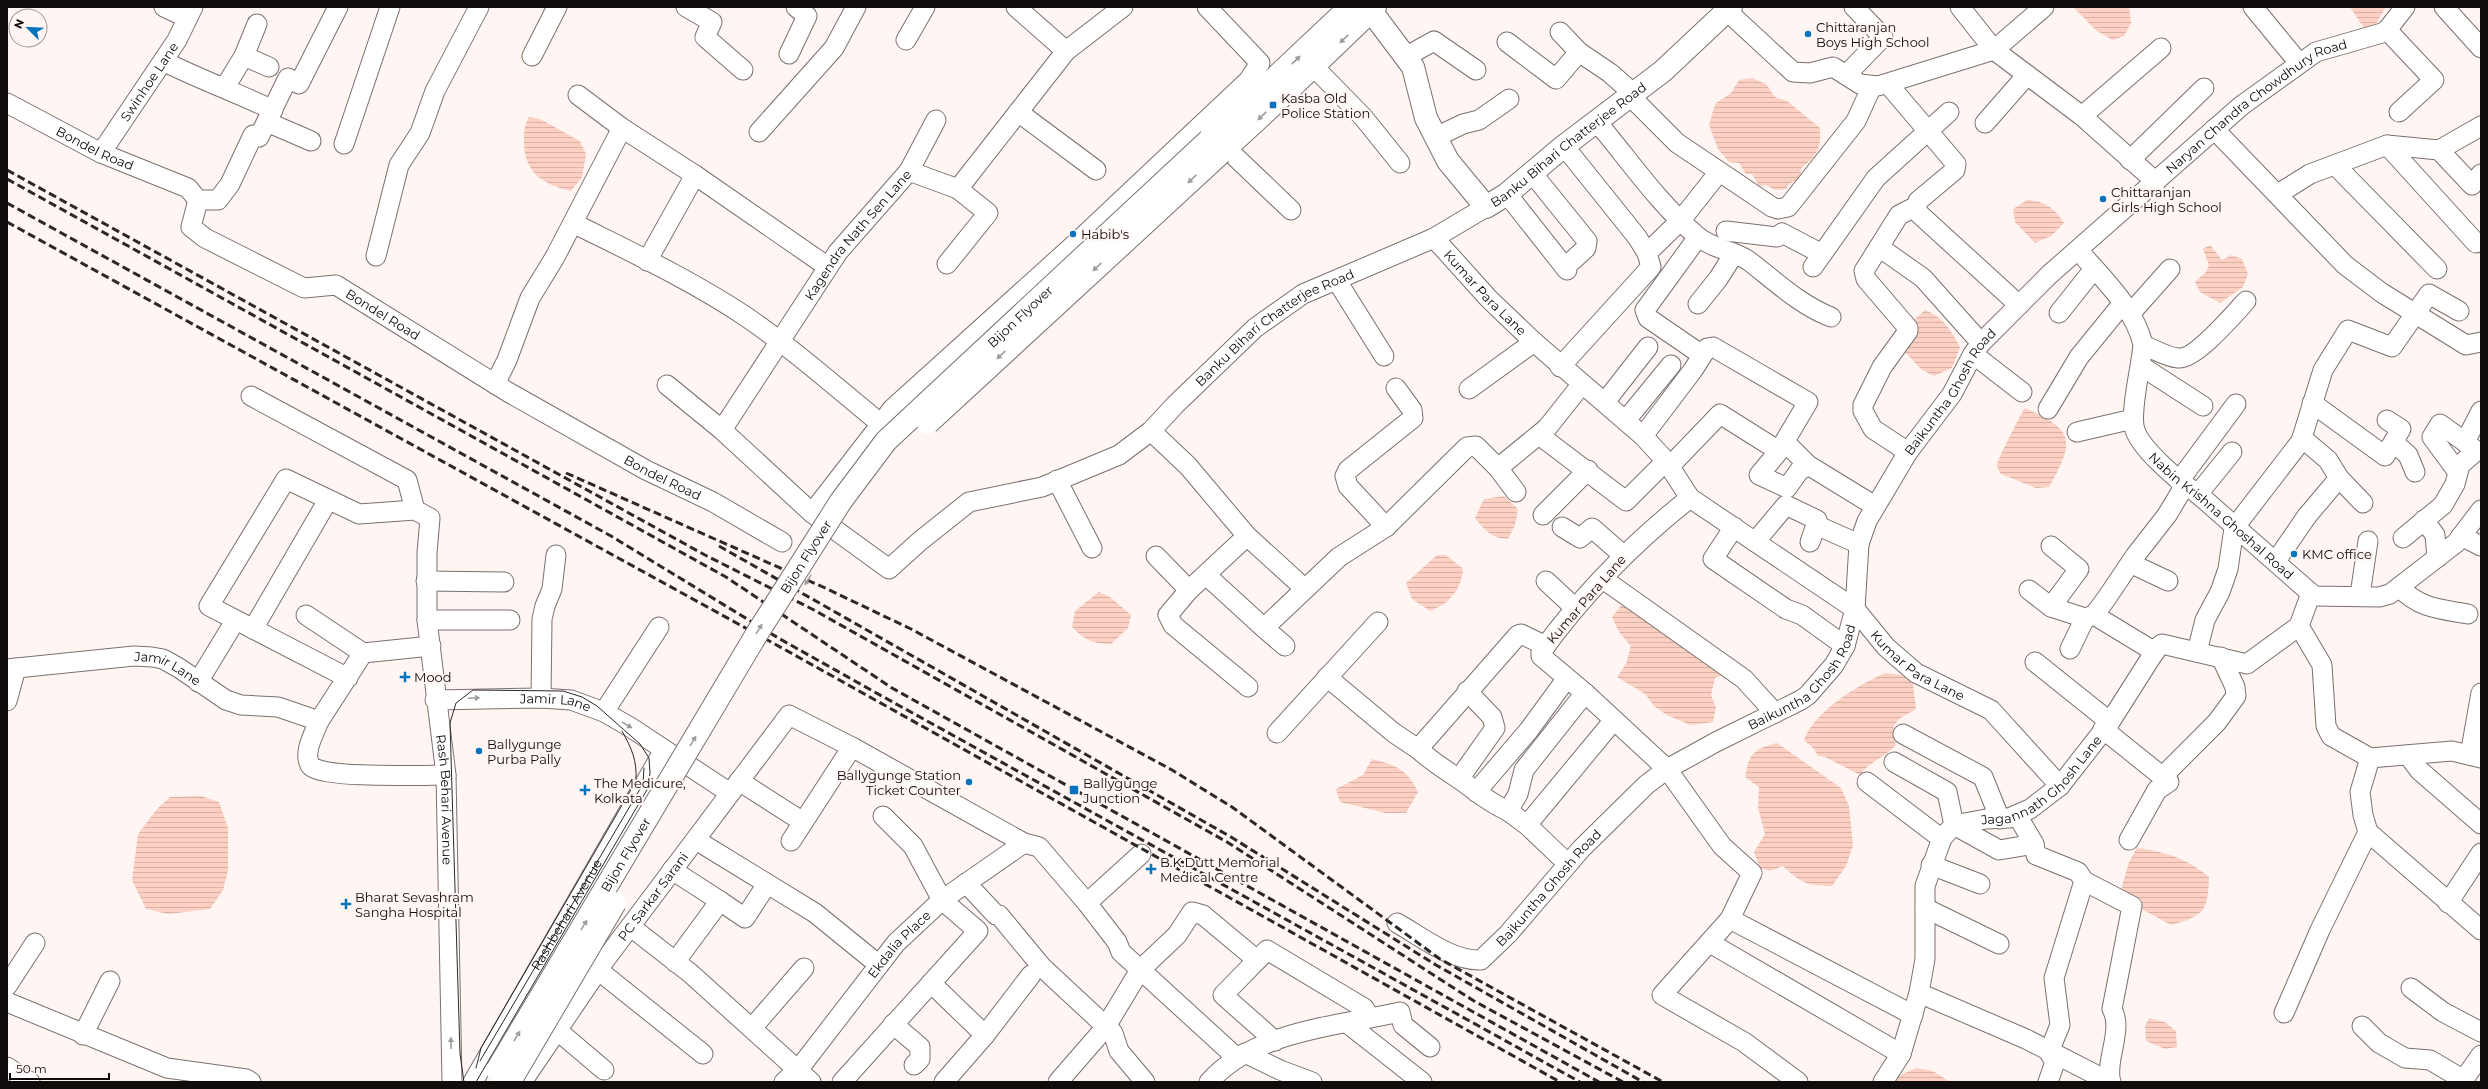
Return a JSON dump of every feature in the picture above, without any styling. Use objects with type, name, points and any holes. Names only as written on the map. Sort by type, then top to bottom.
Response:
[{"type":"main road","name":"Bijon Flyover","points":[[506,1079],[771,640],[854,510],[897,451],[1218,147],[1231,120],[1350,7]]},
{"type":"main road","points":[[1218,147],[1314,67],[1372,8],[1413,68],[1426,118],[1448,161],[1486,207]]},
{"type":"main road","name":"Banku Bihari Chatterjee Road","points":[[1486,207],[1507,194],[1564,146],[1663,71],[1729,9]]},
{"type":"street","points":[[164,7],[190,13]]},
{"type":"street","points":[[198,200],[218,200],[230,184],[253,135],[259,137],[288,78],[298,84],[338,7]]},
{"type":"street","points":[[376,256],[399,165],[420,133],[435,92],[479,7]]},
{"type":"street","points":[[532,56],[557,7]]},
{"type":"street","points":[[686,7],[712,22],[705,37],[743,70]]},
{"type":"street","points":[[789,54],[807,16],[796,7]]},
{"type":"street","points":[[759,132],[834,48],[856,7]]},
{"type":"street","points":[[906,40],[925,7]]},
{"type":"street","points":[[1016,7],[1066,51]]},
{"type":"street","points":[[958,190],[1066,51],[1123,7]]},
{"type":"street","points":[[667,385],[722,430],[812,513],[892,409],[1077,242],[1248,81],[1260,63],[1207,7]]},
{"type":"street","points":[[1846,75],[1883,37],[1854,7]]},
{"type":"street","points":[[1960,7],[1994,50],[2082,116],[2156,182]]},
{"type":"street","points":[[1729,9],[1793,72],[1810,72],[1830,67],[1860,84],[1880,85],[1994,50],[2044,7]]},
{"type":"street","points":[[2253,7],[2299,63]]},
{"type":"street","name":"Naryan Chandra Chowdhury Road","points":[[2078,250],[2214,129],[2299,63],[2322,49],[2375,36],[2387,30],[2405,7]]},
{"type":"street","points":[[2444,7],[2478,38]]},
{"type":"street","points":[[344,144],[386,8]]},
{"type":"street","name":"Swinhoe Lane","points":[[101,153],[177,40],[190,13]]},
{"type":"street","points":[[225,87],[244,56],[257,24]]},
{"type":"street","points":[[2387,30],[2434,80],[2399,112]]},
{"type":"street","points":[[1560,32],[1579,52],[1610,73],[1673,139],[1719,172],[1772,207],[1778,209],[1788,207],[1856,121],[1880,85]]},
{"type":"street","points":[[1405,57],[1434,41],[1476,70]]},
{"type":"street","points":[[1508,42],[1556,79],[1579,52]]},
{"type":"street","points":[[2082,116],[2161,48]]},
{"type":"street","points":[[244,56],[269,67]]},
{"type":"street","points":[[163,61],[203,80],[225,87],[311,141]]},
{"type":"street","points":[[1314,67],[1363,117],[1400,163]]},
{"type":"street","points":[[1985,123],[2027,75]]},
{"type":"street","points":[[1880,85],[1929,130],[1955,161],[1956,167],[1956,170],[1918,201],[1915,207],[1899,215],[1865,268],[1866,279],[1908,328],[1908,332],[1882,367],[1864,400],[1863,411],[1873,429],[1908,452]]},
{"type":"street","points":[[2130,160],[2204,88]]},
{"type":"street","points":[[578,95],[622,128],[695,175],[828,267]]},
{"type":"street","points":[[1436,137],[1463,124],[1479,120],[1509,99]]},
{"type":"street","name":"Bondel Road","points":[[7,103],[101,153],[188,188],[198,200],[191,227],[205,238],[304,288],[336,285],[495,384],[646,470],[713,502],[782,542]]},
{"type":"street","points":[[1018,112],[1096,170]]},
{"type":"street","points":[[1726,231],[1777,237],[1782,233],[1817,260],[1876,178],[1949,112]]},
{"type":"street","points":[[909,171],[936,120]]},
{"type":"street","points":[[1597,122],[1681,220],[1698,237],[1748,261],[1812,308],[1831,317]]},
{"type":"street","points":[[2278,194],[2310,174],[2387,146],[2439,150],[2481,126]]},
{"type":"street","points":[[495,384],[507,360],[530,298],[573,223],[622,128]]},
{"type":"street","points":[[2214,129],[2345,265],[2382,293],[2415,312],[2466,345],[2481,342]]},
{"type":"street","points":[[1560,367],[1652,267],[1647,253],[1564,146]]},
{"type":"street","points":[[2387,146],[2476,243]]},
{"type":"street","points":[[1218,147],[1291,210]]},
{"type":"street","points":[[2439,150],[2472,185],[2481,174]]},
{"type":"street","points":[[2335,165],[2437,269]]},
{"type":"street","name":"Kagendra Nath Sen Lane","points":[[722,430],[838,252],[909,171],[958,190],[988,213],[947,264]]},
{"type":"street","points":[[1647,253],[1681,220],[1719,172]]},
{"type":"street","points":[[1507,194],[1570,265],[1586,248],[1588,241],[1532,173]]},
{"type":"street","points":[[647,261],[695,175]]},
{"type":"street","name":"Banku Bihari Chatterjee Road","points":[[812,513],[889,570],[920,541],[969,502],[1042,487],[1119,455],[1151,431],[1175,405],[1255,328],[1304,294],[1434,238],[1486,207]]},
{"type":"street","points":[[1915,207],[1916,211],[1989,280],[2019,306]]},
{"type":"street","points":[[573,223],[647,261],[743,315],[780,341],[881,424]]},
{"type":"street","points":[[1698,237],[1646,306],[1645,314],[1648,318],[1702,355]]},
{"type":"street","name":"Kumar Para Lane","points":[[1434,238],[1489,299],[1560,367],[1605,402],[1643,436],[1668,464],[1690,498],[1855,609],[1886,647],[1916,672],[1991,710],[2060,786]]},
{"type":"street","points":[[1879,247],[1923,278],[1977,349],[2022,392]]},
{"type":"street","name":"Nabin Krishna Ghoshal Road","points":[[2078,250],[2126,308],[2143,344],[2133,419],[2134,428],[2141,440],[2188,487],[2311,593]]},
{"type":"street","name":"Baikuntha Ghosh Road","points":[[1397,923],[1450,954],[1473,960],[1481,960],[1508,934],[1568,864],[1646,785],[1667,769],[1808,695],[1834,665],[1845,646],[1855,609],[1859,544],[1867,521],[1908,452],[1952,394],[1977,349],[2019,306],[2078,250]]},
{"type":"street","points":[[1698,304],[1718,279],[1734,254]]},
{"type":"street","points":[[2059,313],[2094,269]]},
{"type":"street","points":[[2048,409],[2079,357],[2126,308],[2170,269]]},
{"type":"street","points":[[1337,281],[1384,356]]},
{"type":"street","points":[[2197,652],[2205,620],[2220,592],[2228,569],[2234,528],[2302,438],[2323,370],[2348,330],[2392,347],[2429,294],[2459,311]]},
{"type":"street","points":[[2143,344],[2172,357],[2184,358],[2202,345],[2246,302]]},
{"type":"street","points":[[1469,389],[1534,342]]},
{"type":"street","points":[[1605,402],[1648,347]]},
{"type":"street","points":[[1643,436],[1706,348],[1713,347],[1807,400],[1807,404],[1782,446],[1759,475],[1817,520],[1813,534],[1859,544]]},
{"type":"street","points":[[1626,420],[1671,365]]},
{"type":"street","points":[[2141,366],[2203,406]]},
{"type":"street","points":[[1498,468],[1540,435],[1582,384]]},
{"type":"street","points":[[1386,527],[1348,486],[1345,476],[1348,470],[1413,418],[1412,410],[1396,388]]},
{"type":"street","name":"Rash Behari Avenue","points":[[251,396],[407,480],[423,514],[428,620],[436,700],[446,775],[452,1082]]},
{"type":"street","points":[[2312,403],[2385,456],[2394,444],[2401,429],[2387,420]]},
{"type":"street","points":[[2070,649],[2089,617],[2132,564],[2135,556],[2188,487],[2236,404]]},
{"type":"street","points":[[2403,538],[2442,505],[2455,484],[2457,471],[2460,465],[2474,450],[2481,411]]},
{"type":"street","points":[[1540,435],[1588,470],[1626,501],[1668,464],[1720,414],[1782,446],[1808,465],[1876,506]]},
{"type":"street","points":[[2077,432],[2133,419]]},
{"type":"street","points":[[2457,471],[2432,437],[2440,424],[2474,450]]},
{"type":"street","points":[[1151,431],[1188,466],[1248,536],[1304,588]]},
{"type":"street","points":[[2302,438],[2328,460],[2338,478],[2363,502]]},
{"type":"street","points":[[2394,444],[2408,455],[2415,472]]},
{"type":"street","points":[[1264,628],[1304,588],[1339,557],[1386,527],[1468,447],[1476,446],[1498,468],[1516,492]]},
{"type":"street","points":[[2188,487],[2232,452]]},
{"type":"street","points":[[1755,542],[1786,497],[1799,471],[1808,465]]},
{"type":"street","points":[[1543,515],[1588,470]]},
{"type":"street","points":[[2276,562],[2307,516],[2338,478]]},
{"type":"street","points":[[348,678],[235,621],[209,606],[286,479],[359,514],[423,514]]},
{"type":"street","points":[[1057,480],[1092,548]]},
{"type":"street","name":"Kumar Para Lane","points":[[1690,498],[1647,532],[1623,555],[1603,579],[1575,608],[1546,646],[1541,656],[1585,693],[1667,769],[1722,846],[1752,873],[1730,919]]},
{"type":"street","points":[[253,629],[328,500]]},
{"type":"street","points":[[2029,590],[2051,607],[2089,617],[2155,652],[2162,644],[2247,664],[2299,626],[2311,593],[2314,596],[2385,596],[2400,588],[2437,558],[2461,536],[2481,510]]},
{"type":"street","points":[[2424,520],[2435,535],[2437,558]]},
{"type":"street","points":[[1562,527],[1580,538],[1592,528],[1623,555]]},
{"type":"street","points":[[1734,527],[1713,559],[1786,609],[1802,615],[1845,646]]},
{"type":"street","points":[[1248,536],[1189,590],[1170,611],[1170,622],[1248,687]]},
{"type":"street","points":[[2461,536],[2481,546]]},
{"type":"street","points":[[2360,595],[2368,541]]},
{"type":"street","points":[[2051,546],[2079,570],[2051,607]]},
{"type":"street","points":[[541,698],[542,619],[545,606],[552,589],[556,555]]},
{"type":"street","points":[[1156,556],[1189,590]]},
{"type":"street","points":[[2132,564],[2168,581]]},
{"type":"street","points":[[1206,575],[1285,646]]},
{"type":"street","points":[[1603,579],[1744,679],[1775,713]]},
{"type":"street","points":[[426,581],[504,582]]},
{"type":"street","points":[[1546,581],[1575,608]]},
{"type":"street","points":[[2400,588],[2411,600],[2425,606],[2468,614]]},
{"type":"street","points":[[306,614],[363,653],[431,646]]},
{"type":"street","points":[[428,620],[510,620]]},
{"type":"street","points":[[198,682],[235,621]]},
{"type":"street","points":[[1277,732],[1378,622]]},
{"type":"street","points":[[2299,626],[2322,666],[2328,732],[2344,745],[2370,758],[2408,756],[2452,751],[2476,757],[2481,693]]},
{"type":"street","points":[[604,712],[659,627]]},
{"type":"street","points":[[1418,749],[1518,634],[1546,646]]},
{"type":"street","name":"Jagannath Ghosh Lane","points":[[1954,826],[2009,817],[2038,804],[2060,786],[2106,725],[2155,652]]},
{"type":"street","points":[[363,653],[319,721],[307,753],[310,765],[315,770],[338,774],[446,775]]},
{"type":"street","name":"Jamir Lane","points":[[12,669],[134,656],[152,657],[174,665],[226,700],[241,705],[278,707],[319,721]]},
{"type":"street","points":[[2163,776],[2217,722],[2236,696],[2234,687],[2221,657]]},
{"type":"street","points":[[2035,662],[2168,782],[2157,790],[2129,840]]},
{"type":"street","points":[[7,701],[12,669]]},
{"type":"street","points":[[1327,677],[1394,733],[1418,749],[1436,765],[1459,779],[1488,802],[1508,810],[1527,825],[1568,864]]},
{"type":"street","points":[[1476,792],[1529,730],[1567,678]]},
{"type":"street","points":[[1459,779],[1495,728],[1492,717],[1468,691]]},
{"type":"street","points":[[1508,810],[1518,794],[1524,770],[1585,693]]},
{"type":"street","name":"Jamir Lane","points":[[436,700],[541,698],[571,700],[604,712],[664,750],[803,822]]},
{"type":"street","name":"PC Sarkar Sarani","points":[[506,1079],[558,1031],[598,970],[789,715],[852,747]]},
{"type":"street","points":[[1527,825],[1614,720]]},
{"type":"street","points":[[1903,734],[1984,776],[2009,817],[2034,844],[2036,855],[2041,859],[2078,872],[2084,881],[2132,906],[2112,1009],[2116,1016],[2116,1028],[2111,1082],[2049,1052],[2026,1039],[1919,993]]},
{"type":"street","points":[[791,840],[852,747],[1024,843],[1039,847],[1087,903],[1116,942],[1121,952],[1140,970],[1241,1056],[1312,1082]]},
{"type":"street","name":"Rashbehari Avenue","points":[[473,1082],[664,750]]},
{"type":"street","points":[[2408,756],[2419,770],[2481,824]]},
{"type":"street","points":[[2370,758],[2360,792],[2363,815],[2368,832],[2448,903],[2481,930]]},
{"type":"street","points":[[1894,762],[1948,792],[1954,826]]},
{"type":"street","points":[[1867,782],[1942,839]]},
{"type":"street","points":[[842,1082],[978,931],[942,900],[913,846],[883,816]]},
{"type":"street","points":[[1954,826],[1998,850],[2034,844]]},
{"type":"street","points":[[1883,1082],[1901,1054],[1919,993],[1925,959],[1925,886],[1931,865],[1942,839],[1954,826]]},
{"type":"street","points":[[2284,1013],[2320,930],[2368,832]]},
{"type":"street","points":[[696,840],[815,913],[879,965]]},
{"type":"street","name":"Ekdalia Place","points":[[784,1082],[804,1076],[879,965],[896,943],[942,900],[1024,843]]},
{"type":"street","points":[[2448,903],[2481,853]]},
{"type":"street","points":[[1087,903],[1141,854]]},
{"type":"street","points":[[1931,865],[1980,884]]},
{"type":"street","points":[[672,870],[745,918],[767,884]]},
{"type":"street","points":[[2049,1052],[2060,1025],[2054,978],[2084,881]]},
{"type":"street","points":[[966,883],[996,915],[998,915],[1042,967],[1105,1028],[1113,1033],[1119,1050],[1145,1082]]},
{"type":"street","points":[[675,962],[720,901]]},
{"type":"street","points":[[1925,908],[2000,944]]},
{"type":"street","points":[[1058,1082],[1105,1028],[1140,970],[1177,934],[1192,912],[1203,915],[1256,960]]},
{"type":"street","points":[[1798,1082],[1736,1037],[1662,995],[1730,919],[1913,1015]]},
{"type":"street","points":[[630,927],[675,962],[752,1028],[804,1076]]},
{"type":"street","points":[[7,986],[35,943]]},
{"type":"street","points":[[1710,943],[1901,1054]]},
{"type":"street","points":[[1275,1041],[1223,995],[1267,950],[1364,1008],[1370,1018]]},
{"type":"street","points":[[752,1028],[804,968]]},
{"type":"street","points":[[598,970],[703,1054]]},
{"type":"street","points":[[948,1081],[1031,975]]},
{"type":"street","points":[[83,1035],[110,981]]},
{"type":"street","points":[[931,983],[985,1035]]},
{"type":"street","points":[[2411,988],[2443,1012],[2481,1032]]},
{"type":"street","points":[[7,1002],[83,1035],[167,1068],[211,1079],[246,1079],[251,1082]]},
{"type":"street","points":[[1212,1081],[1252,1048],[1314,1030],[1400,1012],[1403,1025],[1430,1048]]},
{"type":"street","points":[[1347,1023],[1422,1082]]},
{"type":"street","points":[[893,1024],[920,1047],[920,1058],[914,1065]]},
{"type":"street","points":[[2362,1026],[2379,1043],[2405,1058],[2430,1060],[2463,1081],[2481,1055]]},
{"type":"street","points":[[558,1031],[604,1070]]},
{"type":"street","points":[[2048,1082],[2055,1062],[2049,1052]]},
{"type":"street","points":[[7,1068],[30,1082]]},
{"type":"shaded area","points":[[2073,7],[2129,7],[2131,23],[2124,36],[2113,40],[2097,31]]},
{"type":"shaded area","points":[[2350,7],[2386,7],[2376,24],[2364,28]]},
{"type":"shaded area","points":[[1752,78],[1766,84],[1775,97],[1787,101],[1820,128],[1820,141],[1815,155],[1801,168],[1800,180],[1790,183],[1786,189],[1775,190],[1766,185],[1759,186],[1752,174],[1746,174],[1739,163],[1729,162],[1718,149],[1709,125],[1715,104],[1731,93],[1739,80]]},
{"type":"shaded area","points":[[529,117],[540,119],[580,141],[586,154],[582,177],[571,191],[544,181],[531,169],[527,161],[524,142],[526,123]]},
{"type":"shaded area","points":[[2027,200],[2039,202],[2049,206],[2057,213],[2064,223],[2051,236],[2035,243],[2015,222],[2013,209]]},
{"type":"shaded area","points":[[2210,245],[2222,260],[2231,255],[2242,259],[2248,274],[2243,287],[2220,303],[2200,292],[2195,282],[2206,272],[2209,265],[2203,249]]},
{"type":"shaded area","points":[[1925,310],[1942,320],[1960,347],[1952,368],[1934,376],[1922,370],[1902,349],[1912,322]]},
{"type":"shaded area","points":[[2025,408],[2054,423],[2066,438],[2066,448],[2063,458],[2049,487],[2036,488],[2001,474],[1997,467],[2014,427]]},
{"type":"shaded area","points":[[1504,496],[1518,509],[1515,525],[1508,539],[1493,536],[1475,518],[1484,499]]},
{"type":"shaded area","points":[[1437,555],[1446,555],[1463,569],[1462,577],[1457,590],[1453,595],[1443,604],[1430,611],[1412,599],[1406,583]]},
{"type":"shaded area","points":[[1099,592],[1110,597],[1131,615],[1128,628],[1111,644],[1094,642],[1085,638],[1072,627],[1075,611]]},
{"type":"shaded area","points":[[1623,603],[1730,673],[1715,678],[1711,695],[1716,708],[1713,722],[1690,725],[1667,715],[1654,706],[1645,694],[1617,677],[1626,664],[1631,646],[1619,632],[1612,617]]},
{"type":"shaded area","points":[[1885,673],[1902,675],[1913,684],[1916,709],[1896,722],[1893,731],[1896,745],[1867,767],[1860,775],[1825,757],[1818,756],[1814,749],[1804,740],[1809,730],[1817,720],[1838,700],[1863,684]]},
{"type":"shaded area","points":[[1777,743],[1841,788],[1849,806],[1853,846],[1846,866],[1832,886],[1810,884],[1800,880],[1783,866],[1770,871],[1760,868],[1754,852],[1765,834],[1758,808],[1759,787],[1745,777],[1748,762],[1754,753],[1763,747]]},
{"type":"shaded area","points":[[1372,759],[1394,766],[1410,778],[1418,792],[1406,813],[1386,813],[1340,802],[1336,789],[1363,775]]},
{"type":"shaded area","points":[[201,796],[219,802],[228,828],[228,870],[223,890],[210,909],[168,914],[146,909],[132,880],[138,834],[157,809],[170,797]]},
{"type":"shaded area","points":[[2137,848],[2156,851],[2175,857],[2193,865],[2209,877],[2205,905],[2197,915],[2171,925],[2127,901],[2121,890],[2129,862]]},
{"type":"shaded area","points":[[2149,1018],[2165,1022],[2176,1031],[2177,1047],[2165,1049],[2146,1041],[2145,1026]]},
{"type":"shaded area","points":[[1916,1068],[1933,1071],[1950,1082],[1892,1082],[1894,1078]]},
{"type":"tram line","points":[[464,1082],[460,1054],[450,723],[456,703],[473,690],[563,691],[582,697],[597,706],[640,744],[649,758],[650,773],[648,788],[476,1082]]},
{"type":"tram line","points":[[476,1068],[481,1048],[636,781],[636,767],[633,755],[629,743],[622,731]]},
{"type":"tram line","points":[[480,1061],[643,784],[644,768]]},
{"type":"railway","points":[[7,170],[705,555],[814,610],[1227,842],[1474,1001],[1623,1082]]},
{"type":"railway","points":[[7,179],[726,577],[892,688],[1599,1082]]},
{"type":"railway","points":[[7,203],[611,536],[780,639],[1580,1082]]},
{"type":"railway","points":[[7,222],[782,648],[1560,1082]]},
{"type":"railway","points":[[566,473],[823,587],[911,629],[1172,770],[1232,807],[1440,959],[1663,1082]]},
{"type":"railway","points":[[719,546],[1231,837],[1436,965],[1643,1082]]},
{"type":"place","name":"Chittaranjan Boys High School","points":[[1808,34]]},
{"type":"place","name":"Kasba Old Police Station","points":[[1273,105]]},
{"type":"place","name":"Chittaranjan Girls High School","points":[[2103,199]]},
{"type":"place","name":"Habib's","points":[[1073,234]]},
{"type":"place","name":"KMC office","points":[[2294,554]]},
{"type":"place","name":"Mood","points":[[405,677]]},
{"type":"place","name":"Ballygunge Purba Pally","points":[[479,751]]},
{"type":"place","name":"Ballygunge Station Ticket Counter","points":[[969,782]]},
{"type":"place","name":"The Medicure, Kolkata","points":[[585,790]]},
{"type":"place","name":"Ballygunge Junction","points":[[1074,790]]},
{"type":"place","name":"B.K.Dutt Memorial Medical Centre","points":[[1151,869]]},
{"type":"place","name":"Bharat Sevashram Sangha Hospital","points":[[346,904]]}]
